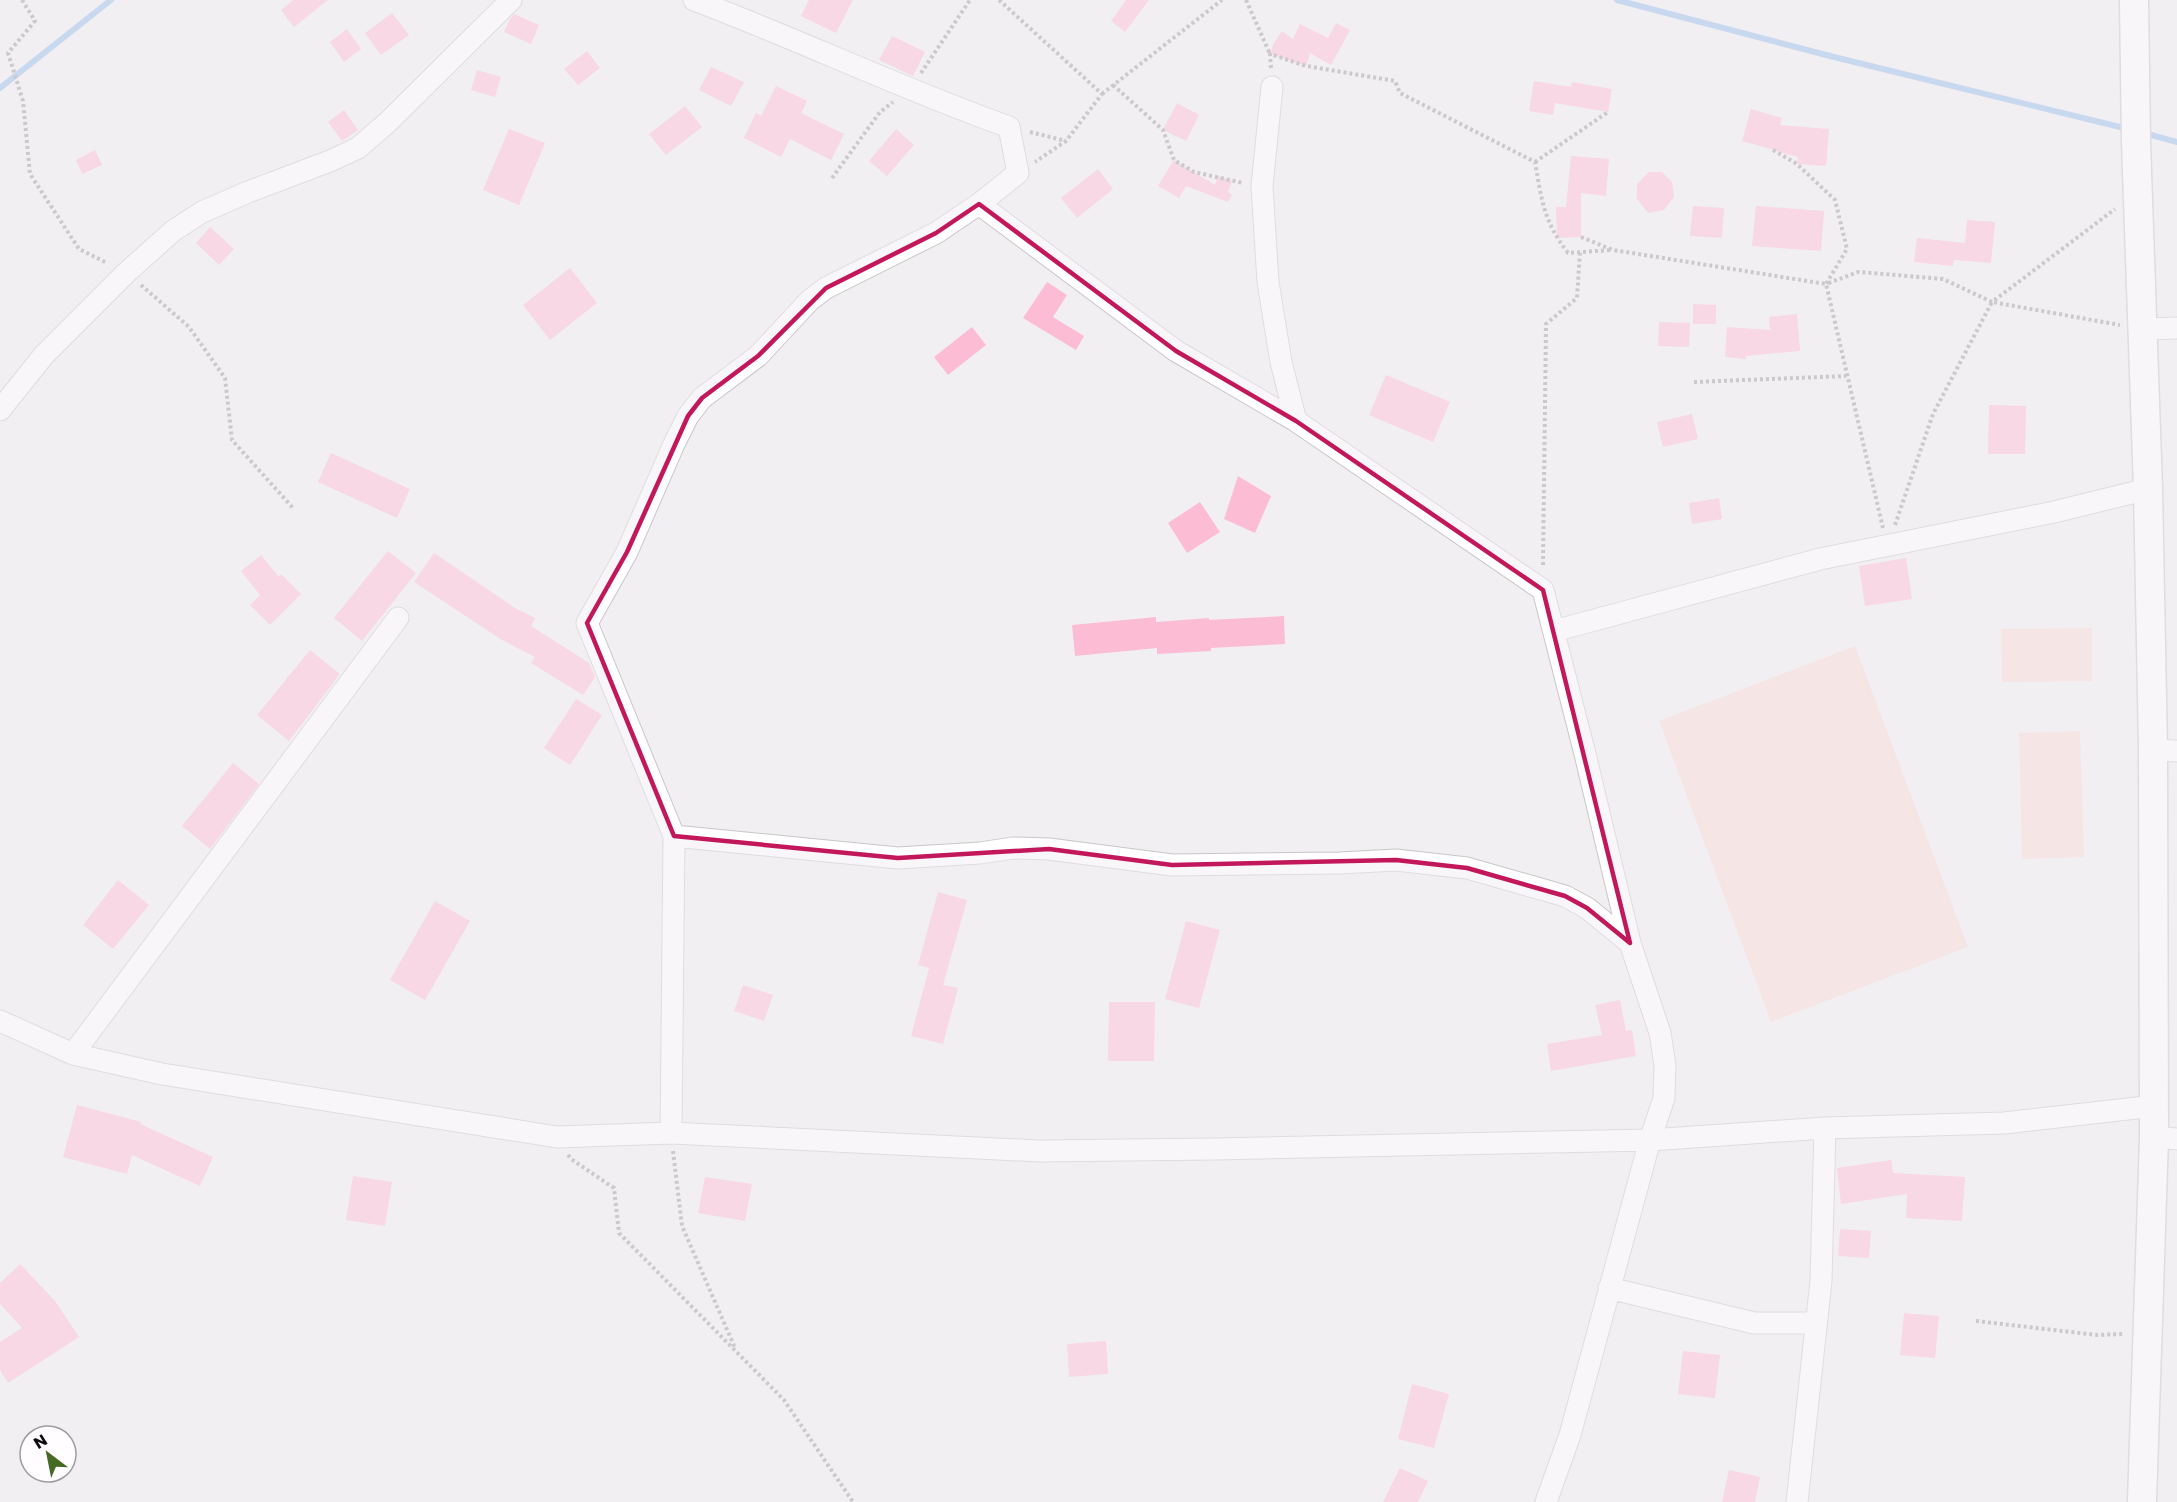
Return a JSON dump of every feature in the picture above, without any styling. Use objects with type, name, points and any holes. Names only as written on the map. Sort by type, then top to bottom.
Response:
[{"type":"street","points":[[0,410],[44,355],[126,273],[173,231],[202,212],[358,148],[388,122],[511,0]]},
{"type":"street","points":[[671,1133],[674,836],[587,624],[627,552],[688,416],[702,398],[758,356],[810,300],[826,288],[936,233],[979,204],[1018,173],[1009,127],[948,105],[694,0]]},
{"type":"street","points":[[2134,0],[2135,111],[2148,489],[2165,750],[2154,1106],[2165,1138],[2146,1334],[2142,1502]]},
{"type":"street","points":[[1272,87],[1262,186],[1268,282],[1281,362],[1296,421]]},
{"type":"street","points":[[979,204],[1176,351],[1296,421],[1543,590],[1630,942],[1660,1033],[1665,1065],[1664,1098],[1650,1140],[1570,1435],[1546,1502]]},
{"type":"street","points":[[2143,329],[2177,328]]},
{"type":"street","points":[[1554,631],[1820,559],[2054,512],[2148,489]]},
{"type":"street","points":[[73,1054],[398,618]]},
{"type":"street","points":[[674,836],[898,858],[980,853],[1013,848],[1049,849],[1172,865],[1396,860],[1467,868],[1565,896],[1587,908],[1630,942]]},
{"type":"street","points":[[0,1022],[73,1054],[162,1074],[557,1137],[671,1133],[1040,1151],[1650,1140],[1825,1128],[2004,1123],[2154,1106]]},
{"type":"street","points":[[1797,1502],[1821,1281],[1825,1128]]},
{"type":"street","points":[[1609,1288],[1754,1323],[1816,1323]]},
{"type":"path","points":[[999,0],[1102,94]]},
{"type":"path","points":[[1018,173],[1066,141],[1102,94],[1222,0]]},
{"type":"path","points":[[1246,0],[1270,54],[1272,87]]},
{"type":"path","points":[[1270,54],[1306,66],[1395,81],[1400,93],[1536,162]]},
{"type":"path","points":[[1113,86],[1163,130],[1174,160],[1194,172],[1262,186]]},
{"type":"path","points":[[1536,162],[1608,112]]},
{"type":"path","points":[[1009,127],[1066,141]]},
{"type":"path","points":[[1773,150],[1797,164],[1835,200],[1848,249],[1826,284],[1888,546]]},
{"type":"path","points":[[1536,162],[1545,214],[1557,238],[1568,253],[1613,250],[1826,284],[1858,272],[1943,279],[1992,302],[2143,329]]},
{"type":"path","points":[[1888,546],[1933,414],[1992,302],[2138,191]]},
{"type":"path","points":[[1581,237],[1613,250]]},
{"type":"path","points":[[1543,590],[1546,324],[1577,298],[1580,252]]},
{"type":"path","points":[[1694,382],[1846,376]]},
{"type":"path","points":[[671,1133],[682,1226],[737,1352]]},
{"type":"path","points":[[557,1137],[571,1159],[614,1188],[619,1233],[784,1400],[853,1502]]},
{"type":"path","points":[[1976,1321],[2097,1335],[2146,1334]]},
{"type":"highlighted area","points":[[979,204],[1176,351],[1296,421],[1543,590],[1630,943],[1587,908],[1565,896],[1467,868],[1396,860],[1172,865],[1049,849],[898,858],[674,836],[587,623],[627,552],[688,416],[702,398],[758,356],[826,288],[936,233]]},
{"type":"shaded area","points":[[2092,628],[2092,681],[2002,682],[2001,629]]},
{"type":"shaded area","points":[[1855,646],[1968,947],[1771,1022],[1659,721]]},
{"type":"shaded area","points":[[2080,731],[2084,857],[2022,859],[2019,733]]},
{"type":"building","points":[[293,0],[328,0],[294,27],[281,10]]},
{"type":"building","points":[[809,0],[853,0],[836,33],[801,16]]},
{"type":"building","points":[[1126,0],[1149,0],[1125,32],[1111,21]]},
{"type":"building","points":[[392,13],[409,35],[381,55],[365,33]]},
{"type":"building","points":[[514,14],[539,25],[531,44],[504,32]]},
{"type":"building","points":[[1336,23],[1350,30],[1331,65],[1310,53],[1306,66],[1270,54],[1282,31],[1293,39],[1300,24],[1328,38]]},
{"type":"building","points":[[347,29],[361,49],[344,62],[330,42]]},
{"type":"building","points":[[892,36],[925,52],[913,76],[879,60]]},
{"type":"building","points":[[587,51],[600,68],[578,85],[564,69]]},
{"type":"building","points":[[711,67],[744,82],[731,106],[699,90]]},
{"type":"building","points":[[477,70],[501,77],[495,97],[471,90]]},
{"type":"building","points":[[1534,81],[1571,87],[1572,82],[1612,89],[1608,112],[1555,103],[1553,115],[1529,111]]},
{"type":"building","points":[[776,86],[807,101],[801,113],[844,134],[831,160],[790,139],[781,157],[744,138],[756,113],[761,116]]},
{"type":"building","points":[[1177,103],[1199,115],[1186,141],[1163,130]]},
{"type":"building","points":[[685,106],[702,127],[666,155],[649,134]]},
{"type":"building","points":[[1751,109],[1782,118],[1780,125],[1829,129],[1826,166],[1797,164],[1798,157],[1742,141]]},
{"type":"building","points":[[344,110],[358,130],[342,141],[328,122]]},
{"type":"building","points":[[509,129],[545,143],[519,205],[483,190]]},
{"type":"building","points":[[896,129],[914,145],[887,176],[869,161]]},
{"type":"building","points":[[95,150],[102,165],[82,174],[76,160]]},
{"type":"building","points":[[1571,156],[1609,159],[1606,196],[1581,193],[1581,237],[1557,238],[1556,207],[1566,207]]},
{"type":"building","points":[[1174,160],[1215,185],[1218,176],[1232,181],[1228,192],[1232,195],[1228,202],[1186,186],[1179,198],[1158,186]]},
{"type":"building","points":[[1098,169],[1113,189],[1077,218],[1061,198]]},
{"type":"building","points":[[1649,172],[1662,172],[1672,182],[1674,197],[1664,210],[1648,213],[1637,199],[1637,184]]},
{"type":"building","points":[[1693,206],[1724,208],[1722,238],[1690,236]]},
{"type":"building","points":[[1756,206],[1824,211],[1821,251],[1752,246]]},
{"type":"building","points":[[1967,220],[1995,222],[1991,263],[1954,260],[1953,266],[1914,262],[1917,238],[1965,243]]},
{"type":"building","points":[[210,227],[234,249],[219,265],[196,243]]},
{"type":"building","points":[[570,268],[597,303],[550,340],[523,305]]},
{"type":"building","points":[[1047,282],[1067,295],[1053,317],[1084,336],[1076,350],[1023,318]]},
{"type":"building","points":[[1693,304],[1716,305],[1716,324],[1693,324]]},
{"type":"building","points":[[1797,314],[1800,351],[1746,356],[1746,359],[1725,357],[1727,327],[1770,330],[1769,317]]},
{"type":"building","points":[[1659,322],[1690,323],[1689,347],[1658,346]]},
{"type":"building","points":[[972,327],[986,345],[948,375],[934,357]]},
{"type":"building","points":[[1386,375],[1450,402],[1433,442],[1369,415]]},
{"type":"building","points":[[1989,405],[2026,406],[2025,454],[1988,454]]},
{"type":"building","points":[[1692,414],[1698,439],[1663,447],[1657,422]]},
{"type":"building","points":[[331,453],[410,489],[397,518],[318,482]]},
{"type":"building","points":[[1238,476],[1271,496],[1255,533],[1224,519]]},
{"type":"building","points":[[1719,498],[1722,519],[1692,524],[1689,503]]},
{"type":"building","points":[[1200,502],[1220,532],[1187,553],[1168,523]]},
{"type":"building","points":[[388,551],[416,573],[362,641],[334,618]]},
{"type":"building","points":[[434,553],[515,608],[535,618],[531,626],[589,663],[595,677],[583,695],[531,663],[535,657],[502,640],[414,582]]},
{"type":"building","points":[[261,555],[279,577],[281,574],[301,594],[270,625],[250,605],[260,595],[241,571]]},
{"type":"building","points":[[1906,558],[1912,599],[1865,606],[1859,566]]},
{"type":"building","points":[[1284,616],[1285,644],[1157,654],[1157,648],[1075,656],[1072,625],[1156,617],[1156,622]]},
{"type":"building","points":[[310,650],[340,674],[289,741],[257,715]]},
{"type":"building","points":[[576,699],[602,715],[570,765],[544,748]]},
{"type":"building","points":[[233,763],[259,784],[210,849],[182,826]]},
{"type":"building","points":[[118,880],[149,905],[113,949],[83,925]]},
{"type":"building","points":[[938,892],[967,900],[943,985],[958,988],[943,1044],[911,1036],[929,968],[918,965]]},
{"type":"building","points":[[435,901],[470,921],[425,1000],[390,980]]},
{"type":"building","points":[[1186,921],[1220,930],[1199,1008],[1165,999]]},
{"type":"building","points":[[743,985],[773,995],[764,1021],[734,1011]]},
{"type":"building","points":[[1620,1000],[1626,1031],[1632,1030],[1636,1056],[1551,1071],[1547,1044],[1602,1035],[1595,1005]]},
{"type":"building","points":[[1109,1002],[1155,1002],[1154,1061],[1108,1061]]},
{"type":"building","points":[[77,1105],[141,1122],[140,1124],[213,1157],[200,1186],[132,1155],[127,1174],[63,1157]]},
{"type":"building","points":[[1891,1160],[1893,1173],[1965,1177],[1962,1221],[1906,1218],[1907,1194],[1841,1204],[1837,1168]]},
{"type":"building","points":[[353,1176],[392,1182],[385,1226],[346,1220]]},
{"type":"building","points":[[705,1177],[752,1184],[745,1221],[698,1213]]},
{"type":"building","points":[[1840,1229],[1871,1231],[1869,1258],[1838,1256]]},
{"type":"building","points":[[20,1264],[55,1301],[79,1337],[8,1383],[0,1370],[0,1342],[22,1328],[0,1304],[0,1283]]},
{"type":"building","points":[[1904,1313],[1939,1316],[1935,1358],[1900,1355]]},
{"type":"building","points":[[1106,1341],[1108,1374],[1069,1377],[1067,1344]]},
{"type":"building","points":[[1683,1351],[1720,1355],[1715,1398],[1678,1394]]},
{"type":"building","points":[[1412,1384],[1449,1394],[1434,1448],[1398,1439]]},
{"type":"building","points":[[1400,1468],[1428,1481],[1418,1502],[1383,1502]]},
{"type":"building","points":[[1729,1470],[1760,1477],[1755,1502],[1722,1502]]},
{"type":"waterway","points":[[0,88],[111,0]]},
{"type":"waterway","points":[[1617,0],[1834,57],[2128,129]]},
{"type":"waterway","points":[[2144,133],[2177,142]]}]
